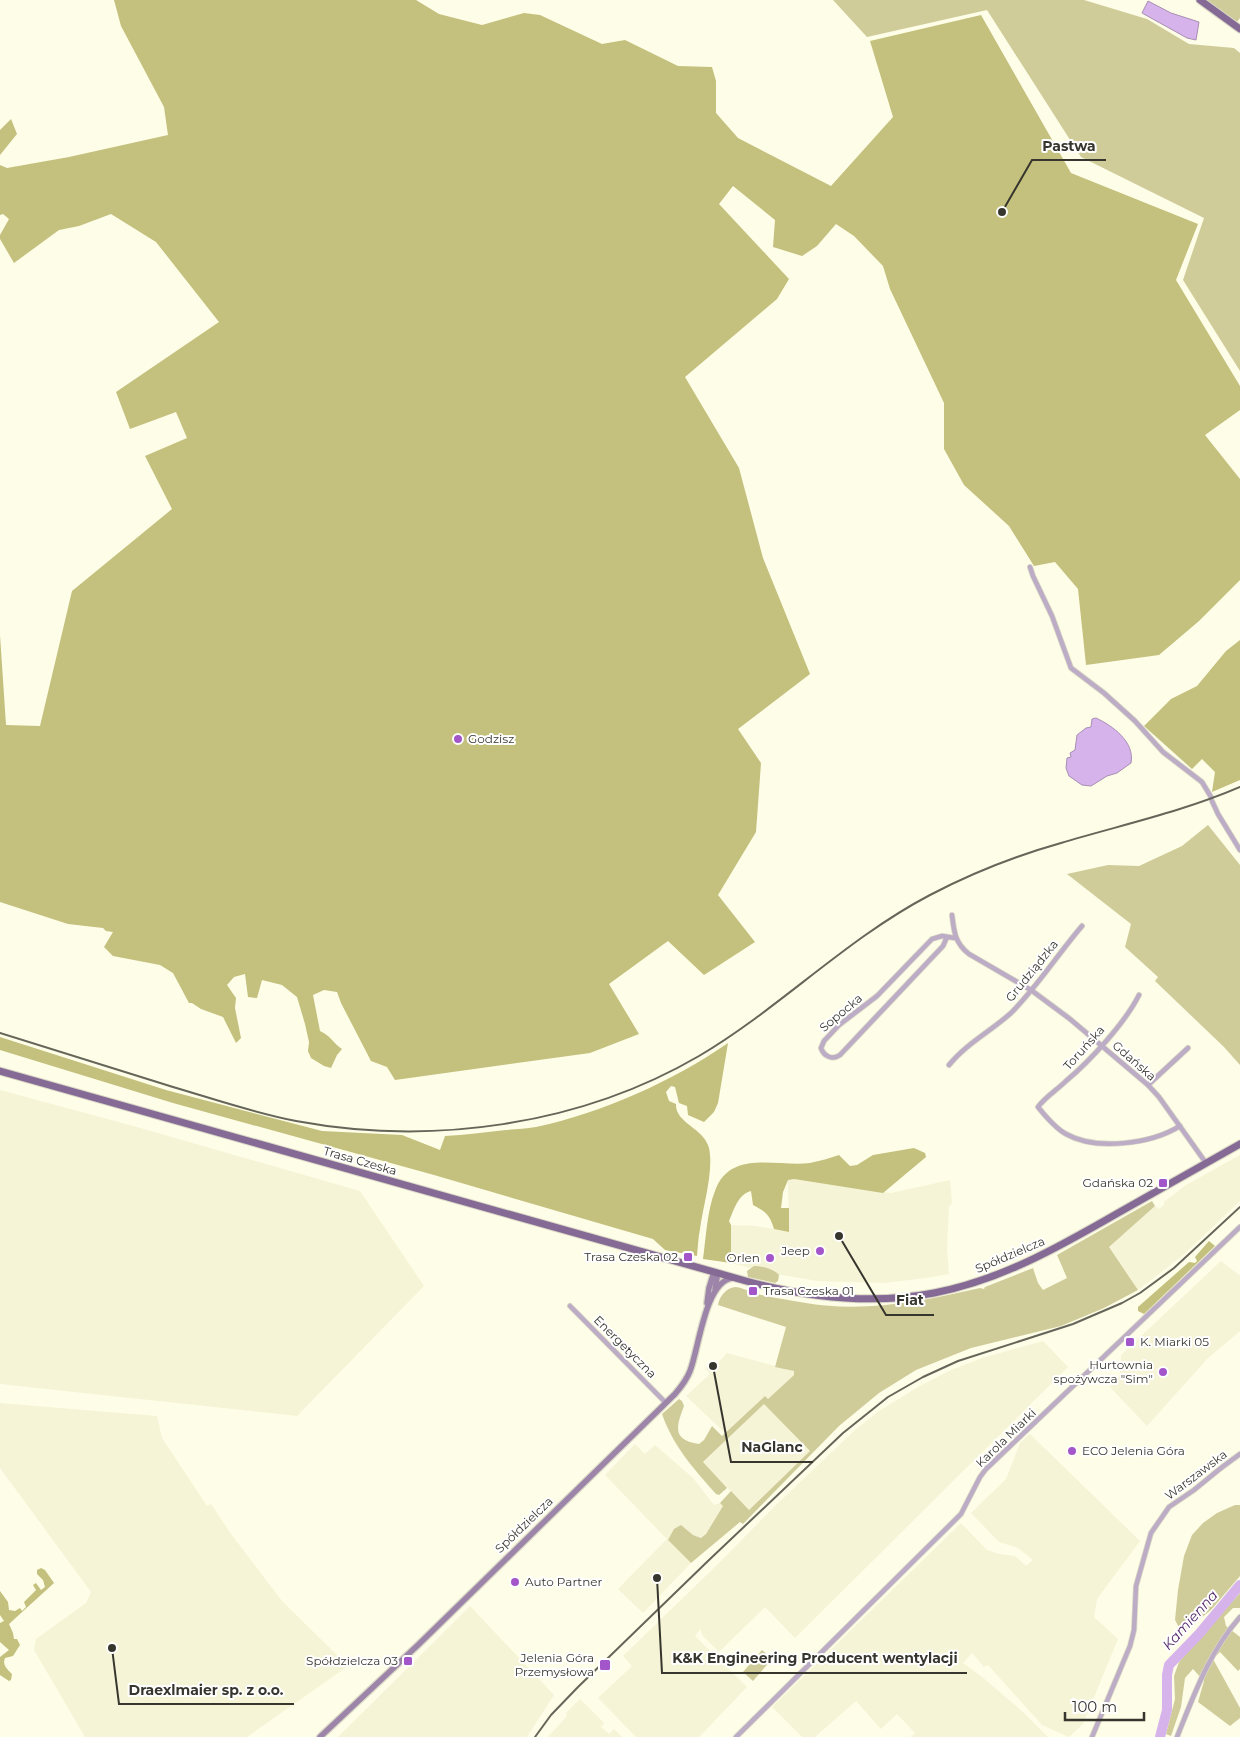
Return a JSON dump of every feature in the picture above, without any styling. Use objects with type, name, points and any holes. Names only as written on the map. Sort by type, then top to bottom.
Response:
[{"type":"main road","points":[[1200,0],[1240,29]]},
{"type":"main road","name":"Trasa Czeska","points":[[0,1071],[714,1272]]},
{"type":"main road","name":"Spółdzielcza","points":[[714,1272],[787,1290],[839,1297],[912,1296],[951,1289],[997,1276],[1034,1259],[1077,1237],[1240,1144]]},
{"type":"street","points":[[1030,566],[1052,616],[1071,668],[1104,693],[1135,721],[1163,752],[1202,782],[1218,814],[1240,850]]},
{"type":"street","points":[[952,915],[955,938]]},
{"type":"street","name":"Grudziądzka","points":[[949,1065],[1011,1012],[1082,926]]},
{"type":"street","name":"Sopocka","points":[[947,937],[943,946],[840,1055],[834,1057],[824,1054],[821,1048],[822,1043],[877,996],[932,939],[937,936],[947,937],[955,938]]},
{"type":"street","name":"Gdańska","points":[[955,938],[969,954],[1031,990],[1148,1086],[1159,1097],[1206,1163]]},
{"type":"street","name":"Toruńska","points":[[1139,995],[1134,1006],[1101,1046],[1066,1082],[1042,1101],[1038,1108],[1053,1124],[1066,1134],[1106,1144],[1150,1138],[1180,1126]]},
{"type":"street","points":[[1148,1086],[1188,1048]]},
{"type":"street","name":"Karola Miarki","points":[[736,1737],[961,1514],[986,1469],[1240,1228]]},
{"type":"street","name":"Spółdzielcza","points":[[714,1272],[717,1278],[715,1292]]},
{"type":"street","name":"Spółdzielcza","points":[[320,1737],[404,1658],[681,1387],[690,1372],[707,1308],[709,1288],[714,1272]]},
{"type":"street","name":"Spółdzielcza","points":[[707,1308],[724,1280],[734,1277]]},
{"type":"street","name":"Energetyczna","points":[[570,1306],[666,1402]]},
{"type":"street","name":"Warszawska","points":[[1092,1737],[1130,1646],[1134,1630],[1136,1586],[1151,1533],[1169,1508],[1240,1454]]},
{"type":"street","points":[[1177,1737],[1203,1671],[1240,1617]]},
{"type":"shaded area","points":[[114,0],[416,0],[439,14],[482,25],[524,13],[540,15],[602,44],[625,40],[678,66],[712,67],[716,81],[716,113],[738,138],[831,186],[893,117],[870,41],[981,15],[1071,173],[1198,224],[1176,280],[1240,386],[1240,410],[1205,435],[1240,479],[1240,580],[1199,621],[1159,655],[1086,665],[1078,589],[1055,562],[1034,566],[1009,526],[964,485],[944,449],[944,403],[890,289],[883,266],[854,236],[836,224],[817,246],[802,256],[773,247],[775,220],[733,186],[719,204],[789,279],[777,299],[685,377],[739,468],[763,558],[810,674],[738,729],[761,763],[756,832],[718,895],[755,942],[704,975],[668,941],[609,984],[639,1034],[590,1053],[395,1080],[387,1067],[371,1061],[337,992],[324,990],[313,995],[320,1031],[342,1049],[331,1068],[311,1058],[308,1051],[309,1042],[305,1024],[297,997],[282,985],[262,980],[257,998],[248,997],[245,974],[234,977],[227,985],[236,998],[235,1008],[241,1038],[236,1043],[223,1017],[189,1003],[173,973],[160,965],[113,956],[104,947],[113,932],[106,931],[103,928],[68,924],[0,902],[0,635],[6,725],[40,726],[72,591],[172,509],[145,456],[187,438],[176,412],[130,429],[116,392],[219,322],[156,242],[111,214],[79,226],[59,230],[14,263],[0,239],[0,235],[9,219],[3,214],[0,215],[0,165],[7,168],[69,157],[168,135],[164,107],[121,26]]},
{"type":"shaded area","points":[[833,0],[1084,0],[1147,19],[1189,44],[1234,48],[1240,53],[1240,371],[1183,280],[1204,218],[1081,157],[987,10],[867,37]]},
{"type":"shaded area","points":[[1200,0],[1240,0],[1240,18],[1235,25]]},
{"type":"shaded area","points":[[1148,1],[1171,13],[1199,22],[1196,40],[1187,38],[1142,13]]},
{"type":"shaded area","points":[[11,119],[17,134],[0,155],[0,130]]},
{"type":"shaded area","points":[[1240,640],[1240,780],[1212,792],[1215,772],[1202,759],[1192,769],[1144,726],[1171,699],[1197,686],[1226,651]]},
{"type":"shaded area","points":[[1096,718],[1116,730],[1126,742],[1130,748],[1131,763],[1117,773],[1107,776],[1091,786],[1082,785],[1069,776],[1066,768],[1067,758],[1071,757],[1070,753],[1075,750],[1077,735],[1086,728],[1091,727],[1092,719]]},
{"type":"shaded area","points":[[1208,825],[1240,865],[1240,1065],[1224,1047],[1155,981],[1158,977],[1125,947],[1131,924],[1067,874],[1108,865],[1139,866],[1182,846]]},
{"type":"shaded area","points":[[0,1037],[166,1090],[322,1131],[402,1135],[440,1150],[445,1136],[536,1127],[561,1121],[611,1104],[660,1083],[728,1043],[718,1103],[714,1112],[704,1122],[688,1115],[687,1106],[679,1103],[675,1087],[671,1086],[666,1092],[669,1101],[676,1104],[680,1116],[702,1135],[709,1148],[709,1178],[699,1232],[697,1256],[665,1250],[653,1239],[434,1175],[173,1103],[0,1050]]},
{"type":"shaded area","points":[[0,1090],[360,1191],[424,1286],[297,1416],[0,1384]]},
{"type":"shaded area","points":[[914,1148],[925,1153],[926,1157],[883,1193],[794,1179],[788,1180],[783,1192],[781,1208],[789,1208],[789,1232],[774,1229],[767,1214],[753,1205],[751,1191],[743,1195],[729,1221],[731,1225],[731,1263],[703,1259],[712,1199],[722,1178],[731,1169],[755,1163],[810,1163],[839,1155],[850,1166],[857,1165],[873,1155]]},
{"type":"shaded area","points":[[1240,1155],[1240,1201],[1182,1256],[1138,1290],[1109,1245],[1155,1206],[1159,1209],[1164,1205],[1164,1202],[1186,1185]]},
{"type":"shaded area","points":[[794,1179],[891,1193],[950,1180],[952,1203],[949,1207],[947,1248],[949,1274],[884,1283],[818,1281],[775,1274],[731,1263],[731,1225],[756,1226],[789,1232],[788,1180]]},
{"type":"shaded area","points":[[1152,1201],[1155,1206],[1109,1247],[1138,1290],[1104,1308],[1061,1326],[971,1348],[916,1370],[879,1393],[839,1426],[743,1524],[740,1522],[691,1563],[668,1540],[674,1529],[681,1525],[693,1535],[701,1538],[706,1534],[723,1506],[720,1503],[731,1491],[749,1510],[810,1451],[764,1404],[703,1462],[727,1488],[719,1495],[716,1494],[692,1466],[672,1436],[662,1414],[679,1399],[684,1406],[678,1426],[680,1436],[690,1442],[699,1444],[704,1440],[712,1426],[722,1436],[765,1396],[768,1399],[794,1375],[794,1371],[775,1367],[786,1327],[718,1305],[721,1296],[726,1291],[737,1287],[757,1294],[806,1303],[850,1307],[872,1306],[915,1301],[980,1288],[984,1289],[1033,1268],[1038,1283],[1043,1290],[1067,1278],[1057,1255]]},
{"type":"shaded area","points":[[1209,1241],[1215,1246],[1144,1314],[1138,1311],[1138,1307],[1189,1262],[1195,1263],[1197,1261],[1195,1257]]},
{"type":"shaded area","points":[[1221,1261],[1240,1274],[1240,1331],[1207,1359],[1147,1426],[1110,1387],[1120,1375],[1121,1355]]},
{"type":"shaded area","points":[[754,1266],[774,1271],[779,1275],[778,1281],[775,1283],[748,1277],[747,1271]]},
{"type":"shaded area","points":[[1043,1341],[1068,1367],[795,1638],[765,1607],[719,1652],[703,1636],[700,1629],[695,1636],[747,1687],[699,1737],[636,1737],[598,1698],[632,1666],[623,1656],[855,1430],[879,1411],[918,1387],[951,1370],[982,1358]]},
{"type":"shaded area","points":[[727,1353],[794,1371],[794,1375],[768,1399],[765,1397],[725,1433],[686,1396],[710,1374],[705,1369],[713,1360],[717,1364]]},
{"type":"shaded area","points":[[0,1403],[157,1416],[162,1438],[207,1506],[211,1504],[231,1534],[282,1601],[348,1666],[247,1737],[85,1737],[34,1650],[36,1639],[86,1603],[91,1592],[0,1468]]},
{"type":"shaded area","points":[[764,1403],[810,1451],[749,1510],[703,1463]]},
{"type":"shaded area","points":[[1030,1434],[1140,1541],[1097,1599],[1094,1617],[1118,1639],[1083,1724],[1069,1737],[1042,1725],[988,1665],[984,1667],[972,1653],[963,1663],[1024,1713],[1048,1737],[911,1737],[915,1733],[897,1714],[881,1729],[856,1701],[815,1737],[802,1737],[772,1707],[961,1523],[987,1550],[1015,1556],[1026,1566],[1033,1560],[1018,1548],[999,1542],[971,1513],[1006,1479],[1020,1443]]},
{"type":"shaded area","points":[[635,1444],[645,1454],[655,1445],[693,1478],[714,1505],[720,1503],[724,1506],[706,1534],[701,1538],[693,1535],[681,1525],[668,1540],[691,1563],[643,1613],[618,1589],[667,1539],[605,1475]]},
{"type":"shaded area","points":[[1235,1505],[1240,1505],[1240,1576],[1211,1610],[1182,1633],[1175,1620],[1178,1590],[1184,1556],[1192,1535],[1203,1523],[1217,1513]]},
{"type":"shaded area","points":[[41,1568],[45,1570],[54,1583],[9,1624],[14,1639],[17,1639],[20,1645],[13,1656],[4,1660],[5,1667],[12,1674],[9,1681],[0,1675],[0,1657],[9,1650],[0,1642],[0,1623],[4,1621],[0,1615],[0,1591],[8,1602],[9,1610],[15,1611],[20,1608],[22,1611],[26,1607],[24,1602],[36,1590],[33,1585],[36,1583],[41,1590],[45,1587],[43,1580],[37,1574],[37,1570]]},
{"type":"shaded area","points":[[1240,1593],[1240,1608],[1233,1608],[1224,1617],[1226,1626],[1240,1637],[1240,1669],[1238,1671],[1220,1652],[1213,1659],[1240,1708],[1240,1718],[1230,1726],[1198,1702],[1204,1681],[1193,1669],[1185,1678],[1181,1707],[1171,1736],[1166,1734],[1175,1699],[1174,1676],[1179,1662]]},
{"type":"shaded area","points":[[470,1606],[554,1695],[527,1737],[338,1737]]},
{"type":"shaded area","points":[[762,1650],[772,1659],[753,1681],[743,1672]]},
{"type":"shaded area","points":[[580,1699],[604,1723],[601,1727],[609,1734],[614,1729],[622,1737],[548,1737],[567,1716],[566,1713]]},
{"type":"waterway","name":"Kamienna","points":[[1160,1737],[1167,1710],[1167,1675],[1169,1665],[1199,1634],[1240,1585]]},
{"type":"railway","points":[[0,1033],[234,1106],[296,1121],[347,1128],[399,1131],[451,1130],[503,1124],[554,1114],[604,1099],[653,1080],[699,1056],[757,1017],[870,932],[930,895],[962,879],[1027,854],[1174,811],[1240,787]]},
{"type":"railway","points":[[535,1737],[551,1715],[578,1687],[709,1560],[843,1433],[888,1397],[923,1377],[958,1361],[1073,1324],[1122,1303],[1140,1293],[1174,1268],[1240,1207]]},
{"type":"place","name":"Pastwa","points":[[1002,212]]},
{"type":"place","name":"Godzisz","points":[[458,739]]},
{"type":"place","name":"Gdańska 02","points":[[1163,1183]]},
{"type":"place","name":"Fiat","points":[[839,1236]]},
{"type":"place","name":"Jeep","points":[[820,1251]]},
{"type":"place","name":"Trasa Czeska 02","points":[[688,1257]]},
{"type":"place","name":"Orlen","points":[[770,1258]]},
{"type":"place","name":"Trasa Czeska 01","points":[[753,1291]]},
{"type":"place","name":"K. Miarki 05","points":[[1130,1342]]},
{"type":"place","name":"NaGlanc","points":[[713,1366]]},
{"type":"place","name":"Hurtownia spożywcza \"Sim\"","points":[[1163,1372]]},
{"type":"place","name":"ECO Jelenia Góra","points":[[1072,1451]]},
{"type":"place","name":"K&K Engineering Producent wentylacji","points":[[657,1578]]},
{"type":"place","name":"Auto Partner","points":[[515,1582]]},
{"type":"place","name":"Draexlmaier sp. z o.o.","points":[[112,1648]]},
{"type":"place","name":"Spółdzielcza 03","points":[[408,1661]]},
{"type":"place","name":"Jelenia Góra Przemysłowa","points":[[605,1665]]}]
